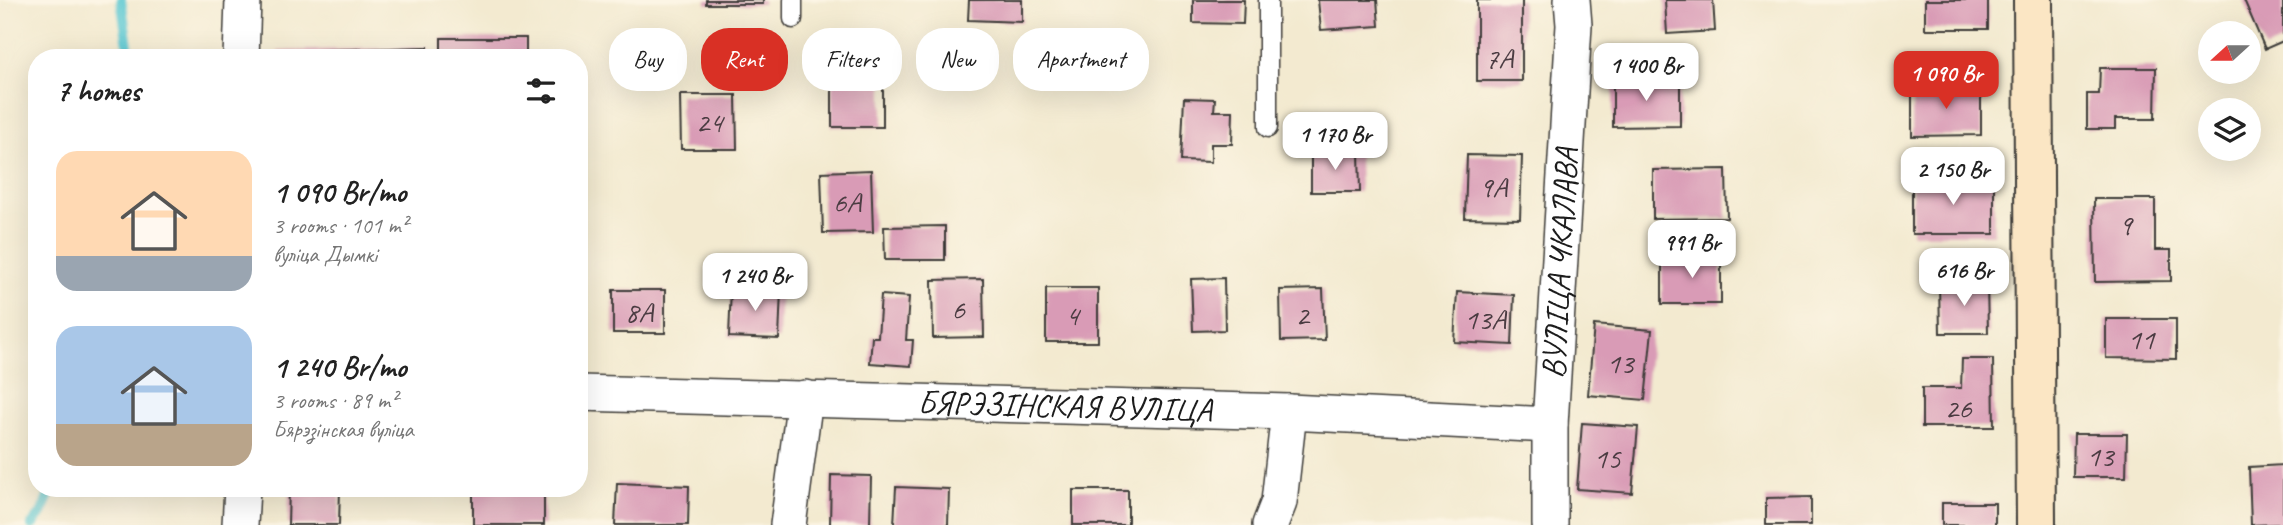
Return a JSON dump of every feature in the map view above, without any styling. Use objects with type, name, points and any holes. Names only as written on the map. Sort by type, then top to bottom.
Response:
[{"type":"main road","points":[[2033,0],[2036,525]]},
{"type":"street","points":[[242,49],[243,0]]},
{"type":"street","name":"ВУЛІЦА ЧКАЛАВА","points":[[1550,525],[1550,425],[1574,25],[1572,0]]},
{"type":"street","name":"БЯРЭЗІНСКАЯ ВУЛІЦА","points":[[588,393],[1289,412],[1550,425]]},
{"type":"street","points":[[788,525],[805,398]]},
{"type":"street","points":[[1270,525],[1279,502],[1289,412]]},
{"type":"lane","points":[[793,0],[793,19]]},
{"type":"lane","points":[[1268,0],[1268,128]]},
{"type":"building","points":[[706,0],[763,0],[763,4],[706,4]]},
{"type":"building","points":[[969,0],[1022,0],[1022,22],[968,20]]},
{"type":"building","points":[[1193,0],[1244,0],[1243,24],[1193,23]]},
{"type":"building","points":[[1318,0],[1377,0],[1379,26],[1321,30]]},
{"type":"building","points":[[1477,0],[1522,0],[1522,81],[1477,81]]},
{"type":"building","points":[[1665,0],[1713,0],[1715,31],[1667,34]]},
{"type":"building","points":[[1925,0],[1988,0],[1988,29],[1925,29]]},
{"type":"building","points":[[2244,0],[2283,0],[2283,41],[2265,49],[2261,40],[2261,21],[2253,21]]},
{"type":"building","points":[[441,38],[526,38],[526,49],[441,49]]},
{"type":"building","points":[[428,47],[428,49],[353,49]]},
{"type":"building","points":[[2100,68],[2156,68],[2155,119],[2115,119],[2115,129],[2087,129],[2087,94],[2099,94]]},
{"type":"building","points":[[1613,79],[1680,79],[1680,126],[1613,127]]},
{"type":"building","points":[[1912,87],[1981,87],[1981,135],[1912,136]]},
{"type":"building","points":[[832,91],[883,91],[883,127],[832,127]]},
{"type":"building","points":[[680,95],[736,95],[737,149],[681,149]]},
{"type":"building","points":[[1184,98],[1215,99],[1214,111],[1233,111],[1232,144],[1211,144],[1211,162],[1181,161]]},
{"type":"building","points":[[1311,151],[1359,151],[1360,192],[1311,192]]},
{"type":"building","points":[[1467,155],[1522,156],[1520,219],[1465,218]]},
{"type":"building","points":[[1726,169],[1727,218],[1653,219],[1653,170]]},
{"type":"building","points":[[871,170],[873,232],[823,233],[821,172]]},
{"type":"building","points":[[1994,179],[1994,234],[1912,234],[1912,180]]},
{"type":"building","points":[[2094,199],[2155,199],[2155,250],[2171,250],[2171,281],[2095,282]]},
{"type":"building","points":[[945,226],[945,260],[885,260],[884,227]]},
{"type":"building","points":[[1721,255],[1721,304],[1662,304],[1662,256]]},
{"type":"building","points":[[1224,278],[1225,330],[1193,331],[1191,279]]},
{"type":"building","points":[[983,279],[984,337],[933,338],[932,280]]},
{"type":"building","points":[[1939,282],[1987,282],[1988,333],[1940,333]]},
{"type":"building","points":[[731,287],[781,289],[779,339],[729,337]]},
{"type":"building","points":[[1046,288],[1098,288],[1098,342],[1046,342]]},
{"type":"building","points":[[1323,289],[1325,340],[1281,341],[1280,290]]},
{"type":"building","points":[[613,290],[665,290],[665,333],[613,333]]},
{"type":"building","points":[[1457,292],[1514,295],[1512,345],[1454,342]]},
{"type":"building","points":[[881,295],[909,297],[906,340],[913,340],[911,366],[870,363],[872,337],[878,337]]},
{"type":"building","points":[[2106,319],[2176,319],[2176,359],[2106,358]]},
{"type":"building","points":[[1594,325],[1652,330],[1645,400],[1588,395]]},
{"type":"building","points":[[1962,359],[1993,359],[1994,427],[1922,427],[1922,388],[1961,388]]},
{"type":"building","points":[[1582,423],[1638,427],[1632,493],[1577,489]]},
{"type":"building","points":[[2074,434],[2127,434],[2126,477],[2073,477]]},
{"type":"building","points":[[2283,465],[2283,524],[2251,525],[2249,467]]},
{"type":"building","points":[[831,475],[871,476],[870,525],[830,525]]},
{"type":"building","points":[[617,483],[689,486],[688,525],[615,525]]},
{"type":"building","points":[[896,487],[949,489],[948,525],[894,525]]},
{"type":"building","points":[[1073,490],[1128,490],[1128,525],[1073,525]]},
{"type":"building","points":[[289,497],[340,497],[339,525],[288,525]]},
{"type":"building","points":[[473,497],[544,497],[544,525],[473,525]]},
{"type":"building","points":[[1811,497],[1811,525],[1766,525],[1766,498]]},
{"type":"building","points":[[1942,503],[1995,503],[1995,525],[1942,525]]},
{"type":"waterway","points":[[121,0],[129,49]]},
{"type":"waterway","points":[[32,525],[41,514],[48,497]]}]
